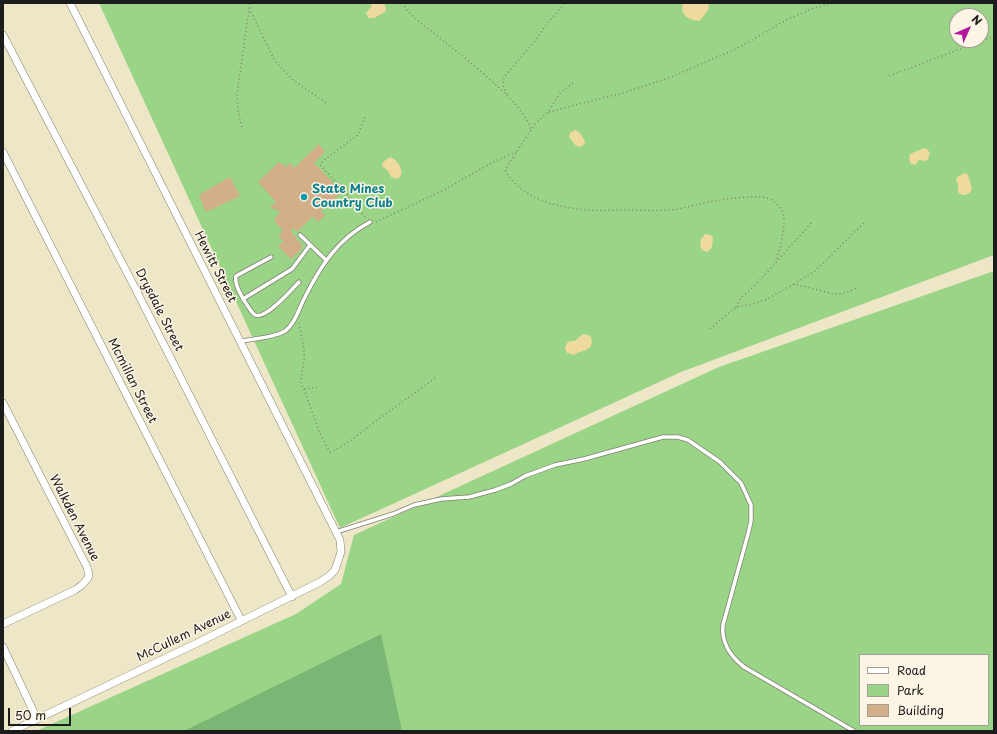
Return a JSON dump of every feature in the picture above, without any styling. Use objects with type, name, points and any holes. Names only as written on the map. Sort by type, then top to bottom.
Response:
[{"type":"street","name":"Hewitt Street","points":[[70,3],[340,540]]},
{"type":"street","name":"Drysdale Street","points":[[3,35],[129,275],[292,597]]},
{"type":"street","name":"Mcmillan Street","points":[[3,152],[241,620]]},
{"type":"street","name":"Walkden Avenue","points":[[3,403],[87,567],[89,574],[86,582],[75,590],[3,624]]},
{"type":"street","name":"McCullem Avenue","points":[[12,731],[195,644],[320,582],[335,570],[341,552],[340,540]]},
{"type":"street","points":[[3,647],[37,719]]},
{"type":"lane","points":[[240,340],[278,334],[286,331],[292,324],[326,260],[344,240],[370,222]]},
{"type":"lane","points":[[300,235],[326,260]]},
{"type":"lane","points":[[243,299],[292,269],[310,244]]},
{"type":"lane","points":[[271,257],[236,276],[235,281],[243,299],[252,312],[256,315],[262,315],[272,308],[299,282]]},
{"type":"lane","points":[[336,532],[424,502],[470,497],[495,490],[511,484],[525,476],[555,465],[584,459],[663,437],[678,437],[688,440],[705,450],[732,472],[741,483],[750,505],[751,521],[723,625],[722,634],[728,651],[735,660],[744,667],[854,731]]},
{"type":"path","points":[[242,127],[238,112],[236,94],[250,3]]},
{"type":"path","points":[[402,3],[415,19],[439,37],[507,96],[528,121],[530,130]]},
{"type":"path","points":[[507,96],[503,85],[504,77],[528,51],[546,24],[564,3]]},
{"type":"path","points":[[548,112],[620,94],[674,76],[740,47],[786,20],[814,8],[833,3]]},
{"type":"path","points":[[250,8],[275,61],[292,79],[326,103]]},
{"type":"path","points":[[889,76],[994,36]]},
{"type":"path","points":[[573,83],[560,93],[548,112],[530,130],[505,170],[508,176],[528,194],[552,204],[586,210],[668,210],[713,201],[762,196],[770,199],[782,210],[784,216],[782,238],[776,262]]},
{"type":"path","points":[[365,117],[358,135],[324,160],[320,165],[370,222],[376,223],[446,190],[493,162],[516,152]]},
{"type":"path","points":[[710,329],[736,307],[741,298],[760,280],[813,221]]},
{"type":"path","points":[[736,307],[750,305],[765,300],[794,284],[815,270],[864,223]]},
{"type":"path","points":[[794,284],[834,294],[846,293],[856,288]]},
{"type":"path","points":[[297,313],[304,351],[301,385],[304,389],[320,434],[330,452],[341,448],[353,440],[372,424],[435,378]]},
{"type":"path","points":[[304,389],[317,387]]},
{"type":"green space","points":[[99,3],[994,3],[994,255],[681,372],[340,528]]},
{"type":"green space","points":[[994,271],[994,731],[36,731],[296,614],[341,584],[354,535],[719,367]]},
{"type":"green space","points":[[381,634],[402,731],[184,731]]},
{"type":"sand","points":[[372,3],[384,3],[386,9],[385,12],[374,18],[368,18],[366,13],[371,7]]},
{"type":"sand","points":[[683,3],[708,3],[709,8],[699,21],[693,20],[684,14],[682,9]]},
{"type":"sand","points":[[575,130],[583,137],[585,143],[581,147],[576,146],[569,137],[570,133]]},
{"type":"sand","points":[[924,148],[930,153],[928,159],[925,161],[919,160],[915,165],[911,164],[909,159],[910,154]]},
{"type":"sand","points":[[390,157],[400,166],[401,174],[398,179],[391,177],[388,171],[382,166],[383,162]]},
{"type":"sand","points":[[965,173],[967,174],[972,190],[971,192],[963,195],[958,192],[956,179]]},
{"type":"sand","points":[[705,234],[711,235],[713,238],[712,247],[708,252],[702,250],[700,246],[701,239]]},
{"type":"sand","points":[[583,334],[591,337],[592,342],[589,348],[574,355],[567,353],[565,348],[566,344],[570,341],[575,341]]},
{"type":"building","name":"State Mines Country Club","points":[[319,144],[325,152],[314,163],[342,192],[320,212],[326,215],[318,222],[313,216],[297,232],[293,227],[291,231],[303,247],[291,259],[278,246],[284,241],[278,236],[283,231],[274,220],[280,212],[270,207],[276,202],[258,182],[279,162],[286,167],[290,163],[294,168]]},
{"type":"building","points":[[230,177],[240,196],[206,212],[199,195]]},
{"type":"place","name":"State Mines Country Club","points":[[304,197]]}]
